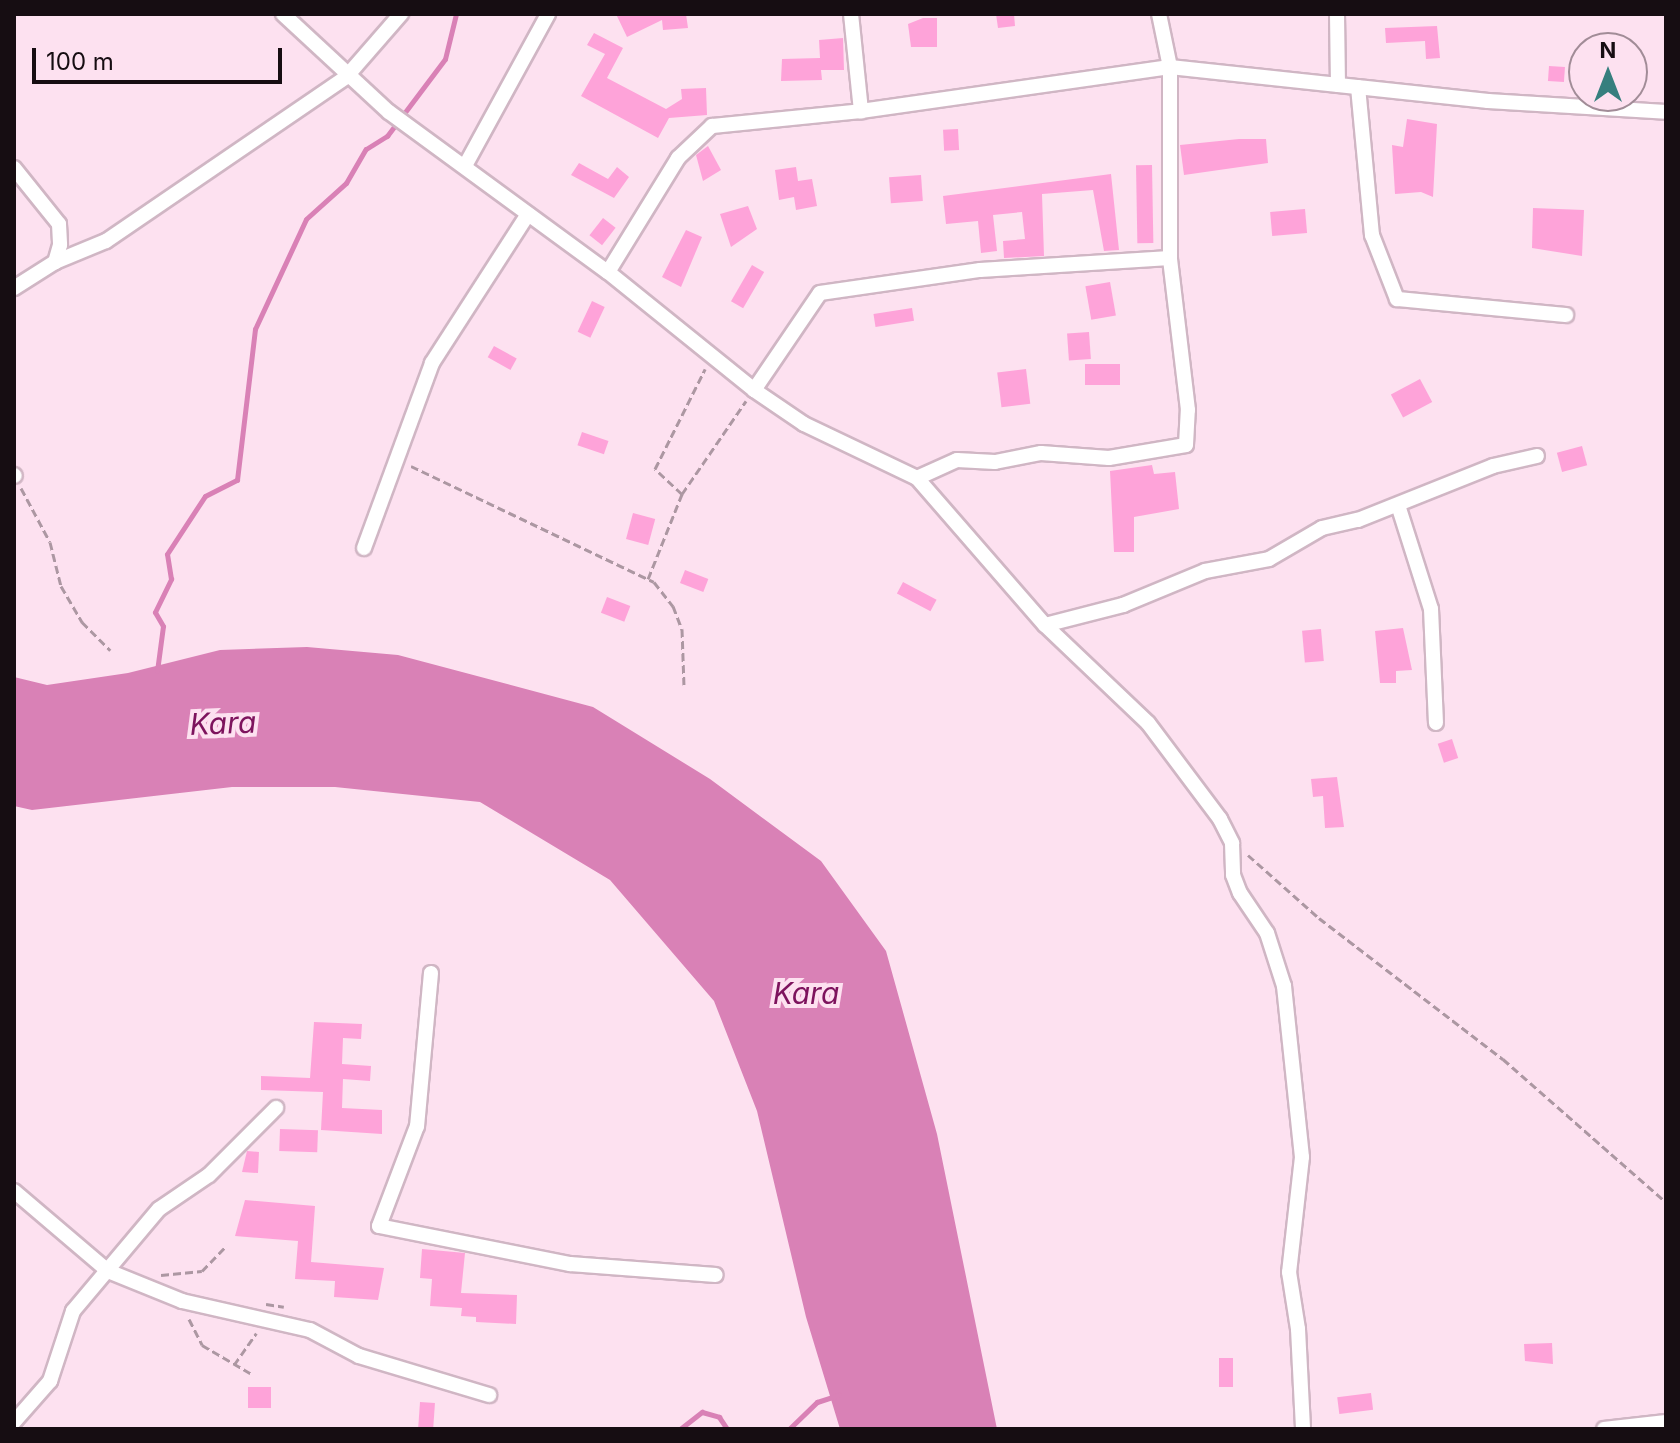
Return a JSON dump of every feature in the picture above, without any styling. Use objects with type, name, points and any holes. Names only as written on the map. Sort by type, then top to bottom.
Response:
[{"type":"street","points":[[283,14],[346,77],[389,112],[466,164],[608,272],[754,390],[804,424],[917,478],[1045,625],[1148,723],[1232,843],[1233,875],[1267,933],[1284,986],[1302,1157],[1289,1272],[1298,1329],[1303,1429]]},
{"type":"street","points":[[14,288],[55,262],[106,241],[346,77],[401,14]]},
{"type":"street","points":[[466,164],[548,14]]},
{"type":"street","points":[[851,14],[861,111]]},
{"type":"street","points":[[917,478],[957,460],[995,462],[1041,453],[1109,458],[1186,445],[1188,410],[1170,258],[1170,67],[1159,14]]},
{"type":"street","points":[[1337,14],[1338,85]]},
{"type":"street","points":[[608,272],[678,158],[712,126],[861,111],[1170,67],[1358,87],[1666,112]]},
{"type":"street","points":[[1358,87],[1372,235],[1397,299],[1566,315]]},
{"type":"street","points":[[14,168],[59,224],[55,262]]},
{"type":"street","points":[[364,548],[432,363],[528,214]]},
{"type":"street","points":[[754,390],[820,293],[980,270],[1170,258]]},
{"type":"street","points":[[1045,625],[1123,605],[1205,571],[1269,559],[1322,528],[1398,505],[1425,489],[1537,456]]},
{"type":"street","points":[[1398,505],[1431,609],[1436,723]]},
{"type":"street","points":[[431,973],[417,1126],[379,1226],[570,1264],[716,1275]]},
{"type":"street","points":[[14,1422],[50,1381],[73,1311],[159,1209],[209,1175],[276,1108]]},
{"type":"street","points":[[14,1191],[108,1271],[182,1301],[310,1330],[359,1356],[489,1395]]},
{"type":"street","points":[[1604,1429],[1666,1422]]},
{"type":"path","points":[[682,494],[655,469],[712,355]]},
{"type":"path","points":[[648,579],[682,494],[754,390]]},
{"type":"path","points":[[396,460],[648,579],[664,592],[682,629],[684,685]]},
{"type":"path","points":[[14,476],[50,542],[61,586],[82,622],[110,650]]},
{"type":"path","points":[[1232,843],[1319,918],[1503,1059],[1666,1202]]},
{"type":"path","points":[[151,1277],[202,1271],[224,1248]]},
{"type":"path","points":[[182,1301],[202,1345],[250,1373]]},
{"type":"path","points":[[234,1365],[255,1338],[259,1320]]},
{"type":"water","name":"Kara","points":[[307,647],[398,655],[593,707],[710,779],[821,861],[886,951],[937,1134],[997,1429],[840,1429],[806,1317],[757,1111],[714,1001],[610,880],[480,802],[335,787],[232,787],[32,810],[14,806],[14,677],[47,685],[128,673],[220,650]]},
{"type":"building","points":[[616,14],[686,14],[688,28],[663,30],[662,20],[627,37]]},
{"type":"building","points":[[996,14],[1014,14],[1015,26],[998,28]]},
{"type":"building","points":[[923,18],[937,18],[937,47],[911,47],[908,24]]},
{"type":"building","points":[[1437,26],[1440,58],[1426,59],[1425,41],[1386,43],[1385,28]]},
{"type":"building","points":[[594,33],[623,48],[607,78],[666,109],[682,99],[681,89],[706,88],[707,115],[669,118],[658,138],[581,96],[605,54],[587,45]]},
{"type":"building","points":[[843,38],[844,70],[821,70],[822,80],[781,81],[782,59],[820,58],[819,40]]},
{"type":"building","points":[[1549,66],[1565,67],[1564,82],[1548,81]]},
{"type":"building","points":[[1407,119],[1437,124],[1433,197],[1421,192],[1395,194],[1392,145],[1403,147]]},
{"type":"building","points":[[958,129],[959,150],[944,151],[943,130]]},
{"type":"building","points":[[1266,139],[1268,163],[1184,175],[1180,145]]},
{"type":"building","points":[[708,146],[721,170],[703,181],[696,155]]},
{"type":"building","points":[[579,163],[608,179],[617,167],[629,177],[614,198],[571,175]]},
{"type":"building","points":[[1136,165],[1152,165],[1153,243],[1137,243]]},
{"type":"building","points":[[796,167],[798,181],[812,179],[817,206],[796,210],[794,197],[779,200],[775,170]]},
{"type":"building","points":[[1111,174],[1119,250],[1104,251],[1093,190],[1042,194],[1044,256],[1004,258],[1003,241],[1025,239],[1022,212],[993,215],[997,251],[981,253],[978,221],[946,224],[943,196]]},
{"type":"building","points":[[921,175],[923,201],[891,203],[889,177]]},
{"type":"building","points":[[748,206],[757,229],[731,247],[720,214]]},
{"type":"building","points":[[1533,208],[1584,210],[1582,256],[1532,248]]},
{"type":"building","points":[[1305,209],[1307,233],[1272,236],[1270,212]]},
{"type":"building","points":[[603,218],[616,228],[602,245],[589,235]]},
{"type":"building","points":[[686,230],[702,237],[681,287],[662,277]]},
{"type":"building","points":[[752,265],[764,272],[743,308],[731,301]]},
{"type":"building","points":[[1110,282],[1116,315],[1091,320],[1085,286]]},
{"type":"building","points":[[592,301],[605,307],[590,338],[578,332]]},
{"type":"building","points":[[912,308],[914,321],[876,327],[873,314]]},
{"type":"building","points":[[1089,332],[1091,359],[1069,360],[1067,334]]},
{"type":"building","points":[[494,346],[517,359],[510,370],[488,357]]},
{"type":"building","points":[[1085,364],[1120,364],[1120,385],[1085,385]]},
{"type":"building","points":[[1026,369],[1030,404],[1001,407],[997,373]]},
{"type":"building","points":[[1420,379],[1432,402],[1403,417],[1391,394]]},
{"type":"building","points":[[582,432],[608,441],[604,454],[577,445]]},
{"type":"building","points":[[1582,446],[1587,465],[1562,472],[1557,453]]},
{"type":"building","points":[[1152,465],[1154,474],[1175,472],[1179,509],[1134,517],[1134,552],[1114,552],[1110,471]]},
{"type":"building","points":[[633,513],[655,519],[648,545],[626,539]]},
{"type":"building","points":[[685,570],[708,579],[703,592],[680,583]]},
{"type":"building","points":[[903,582],[937,600],[930,611],[897,593]]},
{"type":"building","points":[[607,597],[630,606],[624,622],[601,613]]},
{"type":"building","points":[[1403,628],[1412,670],[1396,671],[1396,683],[1380,683],[1375,631]]},
{"type":"building","points":[[1321,629],[1324,661],[1305,663],[1302,631]]},
{"type":"building","points":[[1452,739],[1458,758],[1444,763],[1438,744]]},
{"type":"building","points":[[1337,777],[1344,827],[1325,828],[1323,796],[1313,797],[1311,779]]},
{"type":"building","points":[[314,1022],[362,1024],[361,1039],[343,1038],[342,1064],[371,1066],[370,1081],[343,1079],[342,1108],[382,1110],[382,1134],[321,1130],[323,1092],[261,1090],[261,1076],[310,1078]]},
{"type":"building","points":[[280,1129],[318,1130],[317,1152],[279,1151]]},
{"type":"building","points":[[247,1151],[259,1152],[258,1173],[242,1172]]},
{"type":"building","points":[[245,1200],[315,1206],[311,1262],[384,1268],[378,1300],[334,1297],[335,1281],[295,1279],[298,1241],[235,1236]]},
{"type":"building","points":[[422,1249],[465,1253],[461,1293],[517,1295],[516,1324],[476,1322],[476,1317],[461,1316],[462,1308],[430,1306],[432,1279],[420,1278]]},
{"type":"building","points":[[1552,1343],[1553,1364],[1525,1361],[1524,1344]]},
{"type":"building","points":[[1219,1358],[1233,1358],[1233,1387],[1219,1387]]},
{"type":"building","points":[[248,1387],[271,1387],[271,1408],[248,1408]]},
{"type":"building","points":[[1371,1393],[1373,1410],[1339,1414],[1337,1397]]},
{"type":"building","points":[[420,1402],[435,1403],[433,1429],[418,1429]]},
{"type":"waterway","points":[[157,671],[163,626],[155,612],[171,579],[167,554],[205,496],[237,480],[255,329],[306,219],[346,183],[366,149],[387,136],[445,59],[456,14]]},
{"type":"waterway","points":[[789,1429],[817,1402],[839,1395]]},
{"type":"waterway","points":[[680,1429],[702,1412],[719,1417],[727,1429]]}]
